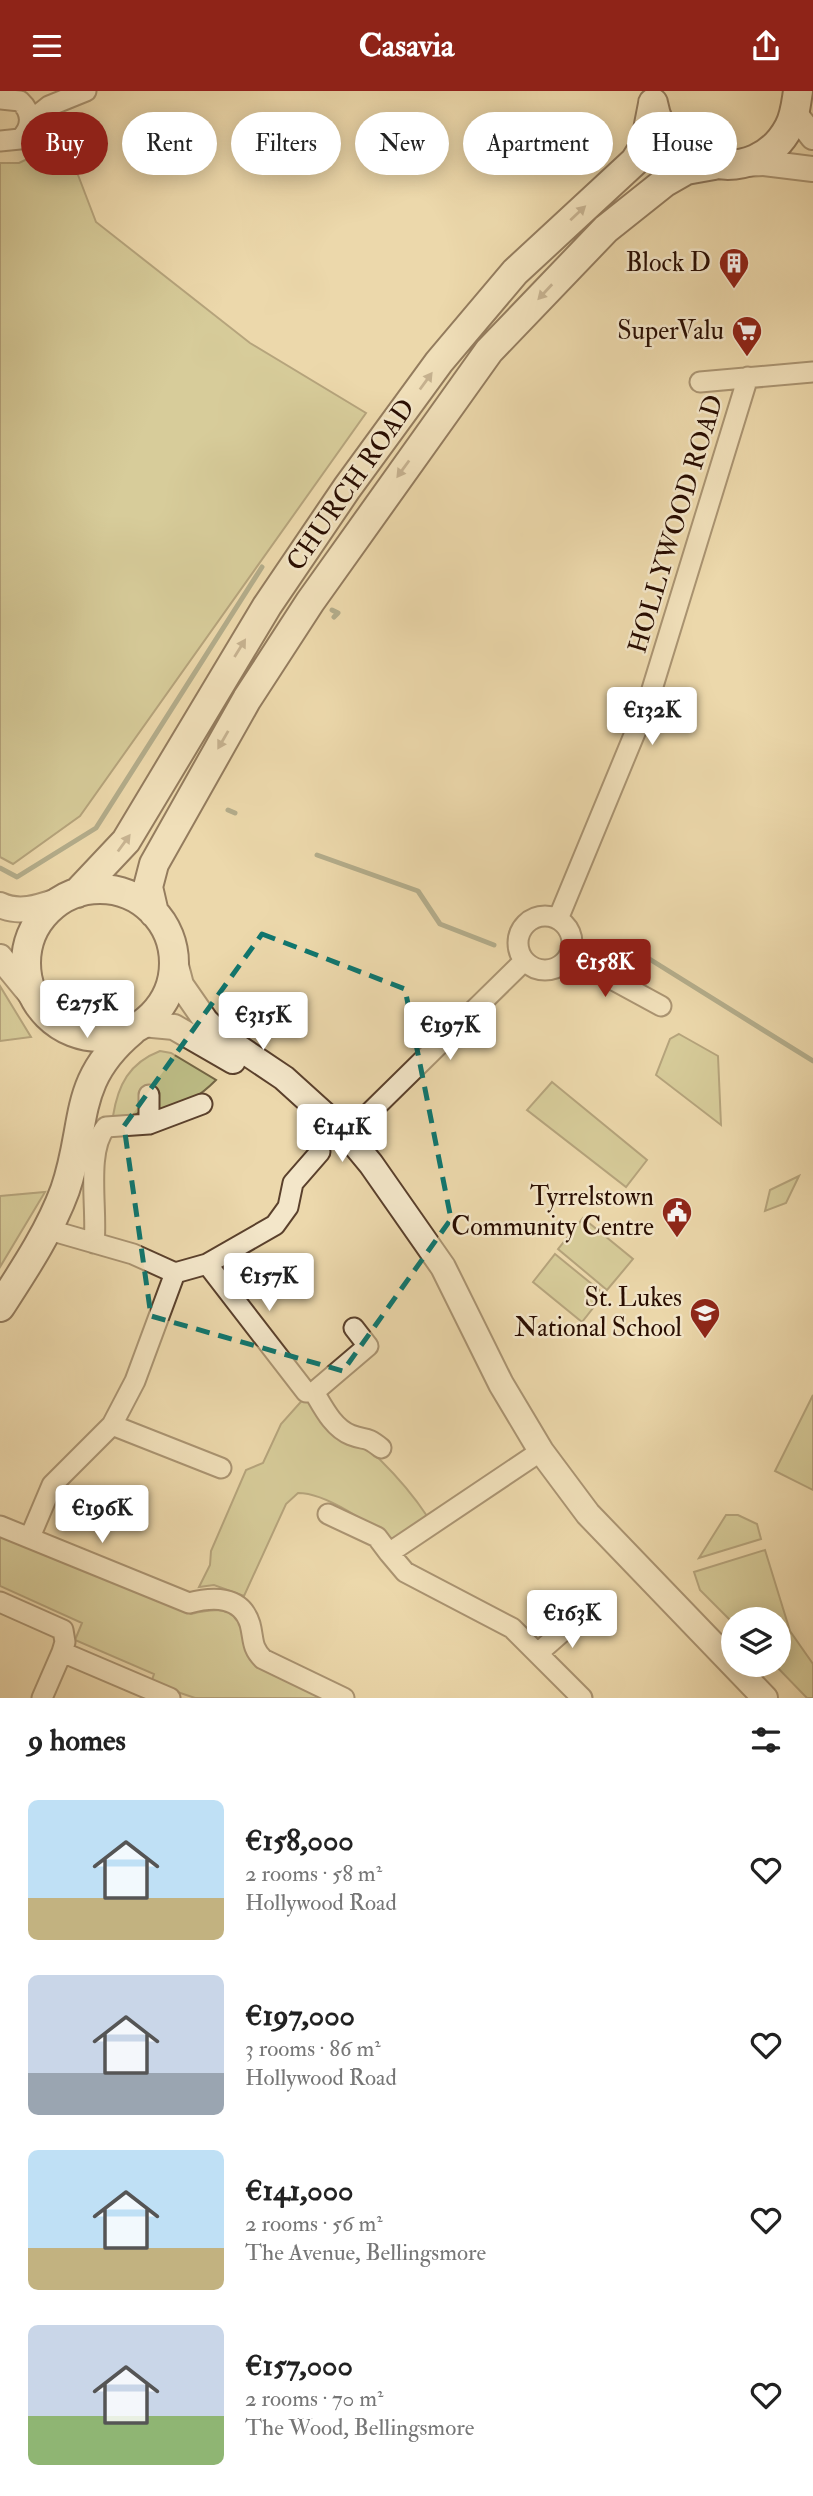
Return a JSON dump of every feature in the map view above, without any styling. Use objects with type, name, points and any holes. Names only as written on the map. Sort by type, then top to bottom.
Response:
[{"type":"main road","name":"CHURCH ROAD","points":[[70,896],[126,841],[260,617],[347,488],[439,362],[515,272],[635,161],[645,145],[653,98]]},
{"type":"main road","points":[[742,164],[765,154],[782,138],[796,102]]},
{"type":"main road","name":"CHURCH ROAD","points":[[737,164],[742,164]]},
{"type":"main road","name":"CHURCH ROAD","points":[[154,913],[148,887],[154,864],[247,699],[310,603],[482,362],[606,229],[677,175]]},
{"type":"main road","points":[[0,1307],[46,1229],[66,1186],[87,1088],[104,1057],[160,1006],[171,983],[174,958],[168,934],[154,913],[138,900],[119,892],[98,889],[70,896],[44,914],[32,934],[26,956],[27,980],[36,1001],[61,1026],[80,1053],[87,1088]]},
{"type":"main road","points":[[61,1026],[95,1037],[137,1027]]},
{"type":"street","points":[[31,112],[86,91]]},
{"type":"street","points":[[0,99],[12,98],[27,112]]},
{"type":"street","points":[[796,102],[813,137]]},
{"type":"street","points":[[0,141],[20,139],[21,136]]},
{"type":"street","points":[[742,164],[764,163],[813,169]]},
{"type":"street","points":[[700,382],[813,372]]},
{"type":"street","name":"HOLLYWOOD ROAD","points":[[558,919],[649,699],[748,377]]},
{"type":"street","points":[[0,905],[10,910],[33,909],[70,896]]},
{"type":"street","points":[[539,917],[558,919],[570,931],[572,939],[569,956],[556,968],[539,970],[524,961],[518,943],[524,926],[539,917]]},
{"type":"street","points":[[569,956],[661,1006]]},
{"type":"street","points":[[0,957],[36,1001]]},
{"type":"street","points":[[174,958],[181,985],[206,1021],[220,1035],[284,1078],[347,1135],[372,1164],[443,1267],[501,1384],[541,1451],[588,1514],[765,1698]]},
{"type":"street","points":[[347,1135],[524,961]]},
{"type":"street","points":[[137,1027],[174,1027],[313,1105]]},
{"type":"street","points":[[149,1095],[149,1124]]},
{"type":"street","points":[[94,1243],[95,1161],[100,1135],[106,1127],[149,1124],[202,1104]]},
{"type":"street","points":[[46,1229],[133,1254],[175,1273],[207,1264],[275,1225],[288,1207],[293,1184],[320,1152]]},
{"type":"street","points":[[207,1264],[306,1392],[314,1392],[368,1346],[354,1328]]},
{"type":"street","points":[[30,1537],[52,1485],[112,1425],[135,1381],[175,1273]]},
{"type":"street","points":[[314,1392],[331,1419],[342,1429],[352,1436],[366,1436],[381,1448]]},
{"type":"street","points":[[112,1425],[221,1468]]},
{"type":"street","points":[[389,1553],[541,1451]]},
{"type":"street","points":[[328,1514],[377,1537],[405,1572],[501,1620],[582,1698]]},
{"type":"street","points":[[0,1526],[189,1603],[215,1598],[233,1602],[249,1621],[253,1649],[263,1659],[344,1698]]},
{"type":"street","points":[[0,1602],[63,1630],[65,1642],[62,1652],[42,1698]]},
{"type":"street","points":[[538,1653],[579,1617]]},
{"type":"street","points":[[62,1652],[170,1698]]},
{"type":"highlighted area","points":[[262,934],[405,989],[451,1219],[343,1371],[151,1316],[124,1126]]},
{"type":"green space","points":[[21,162],[21,175],[78,175],[96,222],[250,343],[366,413],[80,816],[13,864],[0,857],[0,163]]},
{"type":"green space","points":[[0,986],[31,1037],[0,1041]]},
{"type":"green space","points":[[679,1034],[718,1056],[721,1125],[656,1075],[670,1039]]},
{"type":"green space","points":[[160,1051],[171,1053],[216,1080],[199,1095],[177,1107],[148,1109],[134,1116],[113,1116],[118,1094],[127,1076],[140,1062]]},
{"type":"green space","points":[[552,1082],[647,1160],[626,1187],[527,1110]]},
{"type":"green space","points":[[799,1176],[786,1203],[765,1211],[770,1190]]},
{"type":"green space","points":[[45,1192],[0,1267],[0,1196]]},
{"type":"green space","points":[[583,1218],[633,1259],[607,1290],[558,1249]]},
{"type":"green space","points":[[555,1254],[604,1294],[582,1322],[533,1282]]},
{"type":"green space","points":[[307,1395],[387,1466],[427,1516],[392,1541],[360,1518],[334,1504],[309,1494],[298,1493],[286,1504],[244,1596],[214,1585],[199,1587],[210,1565],[211,1551],[246,1470],[263,1463],[281,1424]]},
{"type":"green space","points":[[813,1395],[813,1490],[775,1471]]},
{"type":"green space","points":[[726,1515],[738,1515],[757,1524],[761,1539],[699,1558]]},
{"type":"green space","points":[[0,1535],[191,1614],[219,1610],[228,1612],[240,1624],[251,1659],[325,1698],[195,1698],[151,1683],[154,1674],[75,1640],[82,1623],[0,1586]]},
{"type":"green space","points":[[765,1550],[783,1607],[721,1607],[721,1611],[700,1590],[694,1572]]},
{"type":"green space","points":[[791,1632],[813,1664],[813,1698],[807,1698],[787,1677],[791,1677]]},
{"type":"waterway","points":[[0,868],[17,877],[96,828],[262,567]]},
{"type":"waterway","points":[[332,610],[338,613],[334,617]]},
{"type":"waterway","points":[[228,810],[235,813]]},
{"type":"waterway","points":[[317,855],[418,891],[440,924],[494,945]]},
{"type":"waterway","points":[[643,955],[813,1061]]},
{"type":"place","name":"Block D","points":[[734,290]]},
{"type":"place","name":"SuperValu","points":[[747,358]]},
{"type":"place","name":"Tyrrelstown Community Centre","points":[[677,1239]]},
{"type":"place","name":"St. Lukes National School","points":[[705,1340]]}]
